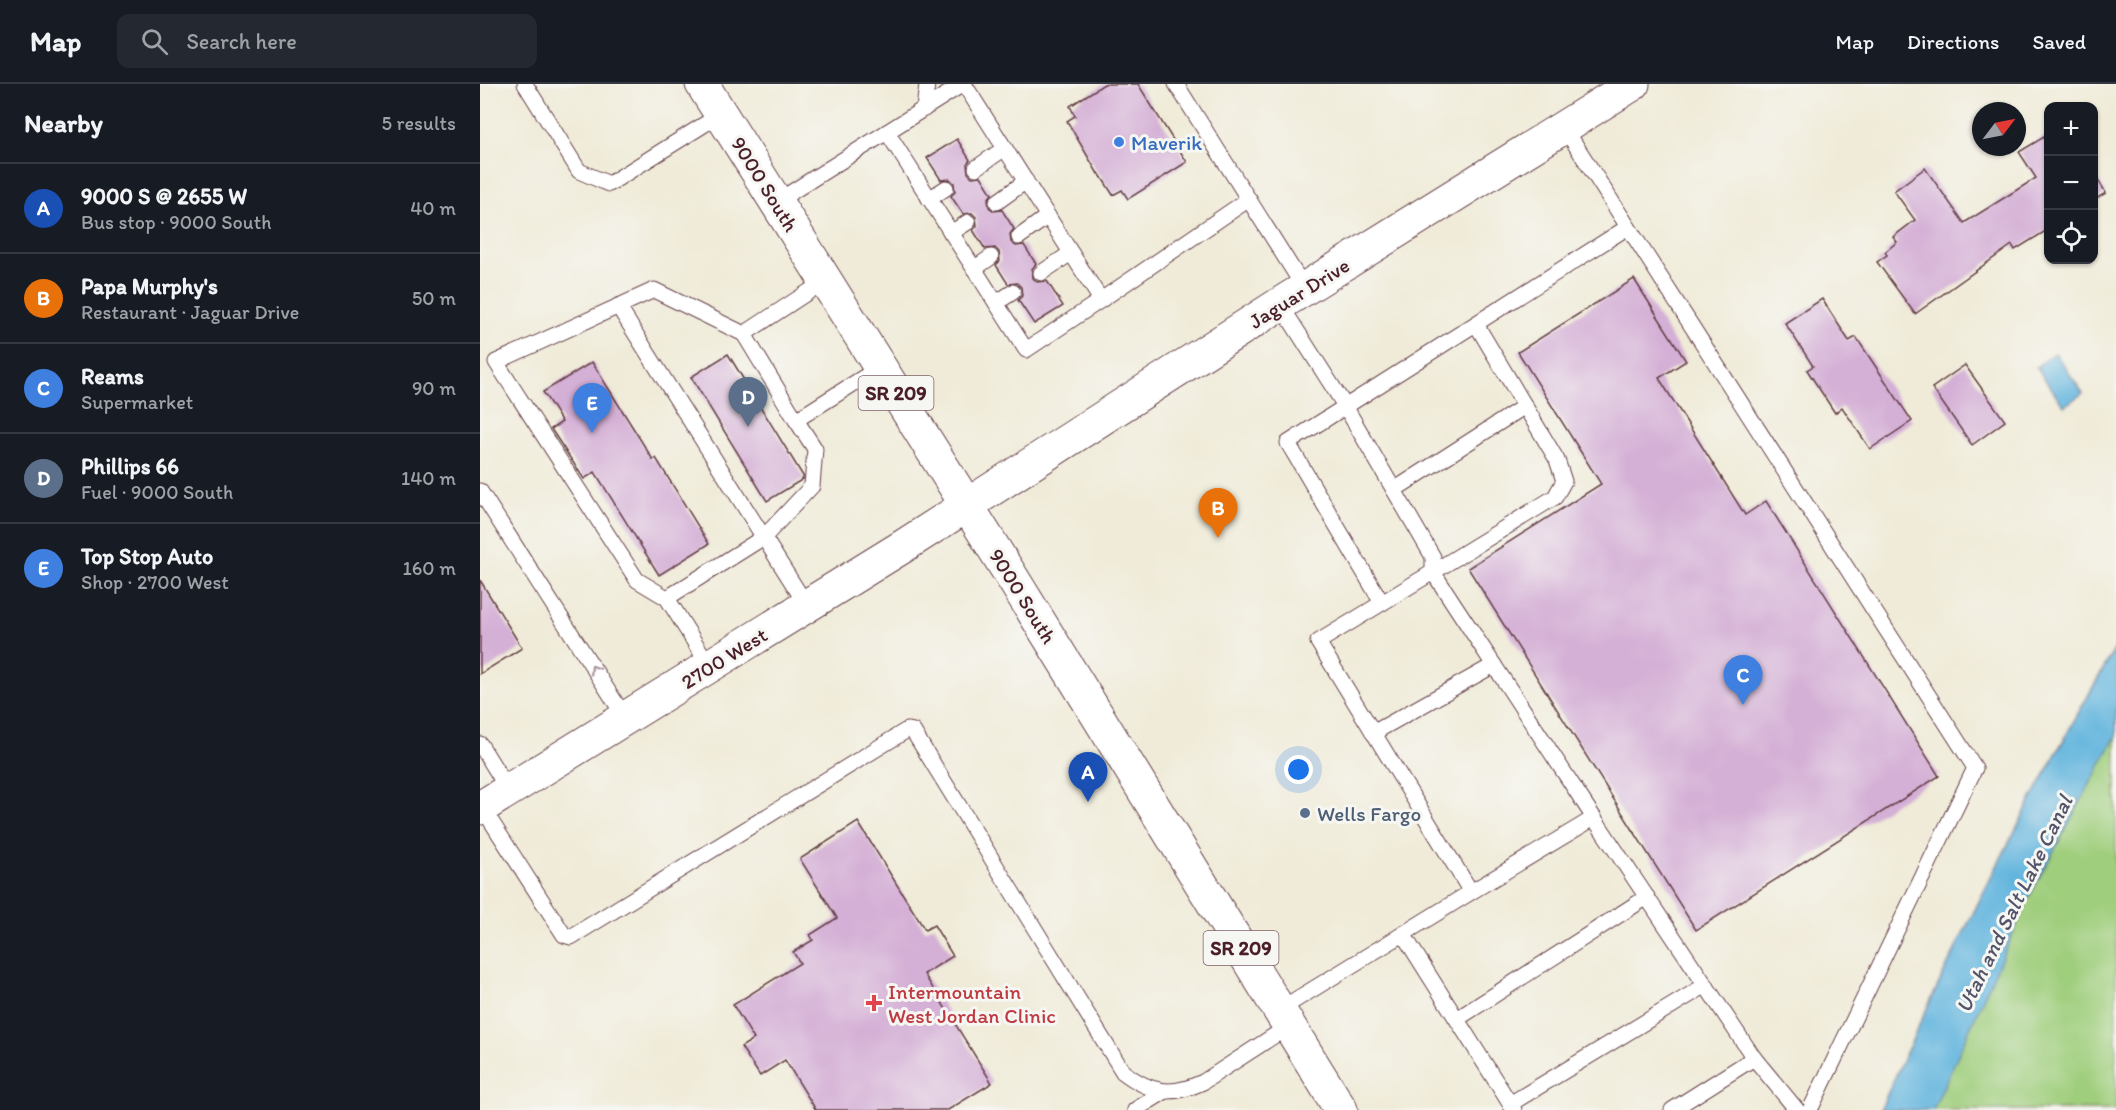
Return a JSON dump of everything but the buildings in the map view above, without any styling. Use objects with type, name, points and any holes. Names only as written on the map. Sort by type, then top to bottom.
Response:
[{"type":"main road","name":"9000 South","points":[[702,84],[1341,1110]]},
{"type":"main road","name":"Jaguar Drive","points":[[966,505],[1633,84]]},
{"type":"main road","name":"2700 West","points":[[490,802],[710,667],[966,505]]},
{"type":"lane","points":[[525,84],[579,171],[609,184],[721,114]]},
{"type":"lane","points":[[924,109],[927,84]]},
{"type":"lane","points":[[776,202],[964,84],[1101,300]]},
{"type":"lane","points":[[1176,84],[1249,199],[1345,406],[1433,557],[1433,572],[1754,1058],[1797,1110]]},
{"type":"lane","points":[[1564,127],[1975,768],[1810,1110]]},
{"type":"lane","points":[[887,132],[1026,350],[1249,199]]},
{"type":"lane","points":[[976,168],[1005,148]]},
{"type":"lane","points":[[997,202],[1026,181]]},
{"type":"lane","points":[[929,199],[946,188]]},
{"type":"lane","points":[[1019,237],[1048,216]]},
{"type":"lane","points":[[951,233],[968,222]]},
{"type":"lane","points":[[1382,603],[1288,443],[1628,227]]},
{"type":"lane","points":[[1041,273],[1071,253]]},
{"type":"lane","points":[[974,269],[991,257]]},
{"type":"lane","points":[[744,334],[825,281]]},
{"type":"lane","points":[[667,598],[764,537],[812,486],[815,449],[744,334],[654,290],[496,362],[637,580],[667,598],[710,667]]},
{"type":"lane","points":[[996,303],[1013,292]]},
{"type":"lane","points":[[618,306],[807,606]]},
{"type":"lane","points":[[1471,892],[1318,642],[1555,497],[1564,481],[1557,460],[1476,324]]},
{"type":"lane","points":[[796,420],[880,367]]},
{"type":"lane","points":[[1394,490],[1525,406]]},
{"type":"lane","points":[[480,491],[626,719]]},
{"type":"lane","points":[[1373,733],[1494,665]]},
{"type":"lane","points":[[480,744],[490,802],[564,935],[571,937],[907,730],[913,731],[1116,1062],[1135,1080],[1164,1092]]},
{"type":"lane","points":[[1135,1110],[1164,1092],[1191,1088],[1203,1082],[1284,1018],[1403,934],[1594,818]]},
{"type":"lane","points":[[1457,1019],[1647,897]]},
{"type":"lane","points":[[1403,934],[1512,1107],[1706,985]]},
{"type":"lane","points":[[1672,1110],[1754,1058]]},
{"type":"green space","points":[[2116,647],[2116,1110],[1880,1110],[1992,876],[2052,761]]},
{"type":"water","points":[[2055,353],[2083,393],[2064,406],[2036,367]]},
{"type":"water","name":"Utah and Salt Lake Canal","points":[[2116,647],[2116,736],[2031,893],[1933,1110],[1880,1110],[1992,876],[2052,761]]},
{"type":"place","name":"Maverik","points":[[1119,142]]},
{"type":"place","name":"Phillips 66","points":[[748,427]]},
{"type":"place","name":"Top Stop Auto","points":[[592,433]]},
{"type":"place","name":"Papa Murphy's","points":[[1218,538]]},
{"type":"place","name":"Reams","points":[[1743,705]]},
{"type":"place","name":"9000 S @ 2655 W","points":[[1088,802]]},
{"type":"place","name":"Wells Fargo","points":[[1305,813]]},
{"type":"place","name":"Intermountain West Jordan Clinic","points":[[874,1003]]}]
